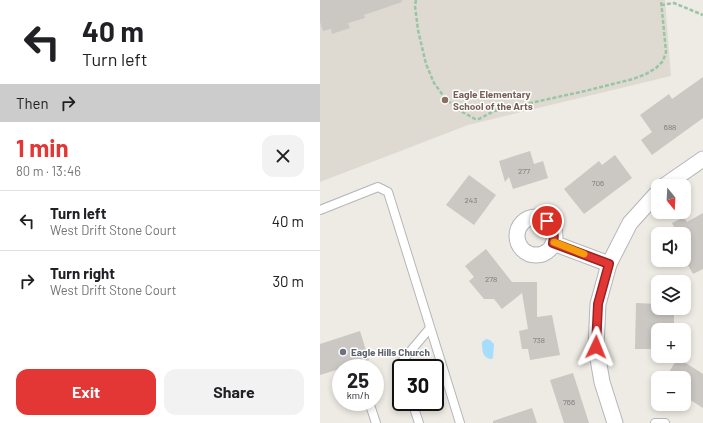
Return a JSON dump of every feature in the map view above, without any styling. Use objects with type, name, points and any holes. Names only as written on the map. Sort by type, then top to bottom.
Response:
[{"type":"street","points":[[674,179],[703,159]]},
{"type":"street","points":[[615,423],[602,382],[596,347],[598,304],[609,264],[630,223],[651,200]]},
{"type":"street","points":[[553,243],[609,264]]},
{"type":"lane","points":[[320,210],[378,187],[388,192],[460,423]]},
{"type":"lane","points":[[404,359],[430,328]]},
{"type":"lane","points":[[372,411],[376,423]]},
{"type":"lane","points":[[415,411],[419,423]]},
{"type":"lane","points":[[655,423],[665,423]]},
{"type":"path","points":[[416,0],[415,6],[418,30],[426,64],[434,83],[445,98],[459,110],[475,119],[479,119],[494,111],[633,79],[656,68],[663,61],[666,52],[661,0]]},
{"type":"path","points":[[661,5],[674,3],[703,15]]},
{"type":"shaded area","name":"Eagle Elementary School of the Arts","points":[[320,0],[665,0],[671,76],[468,125],[320,182]]},
{"type":"water","points":[[486,339],[490,340],[494,344],[492,359],[486,357],[483,353],[482,342]]},
{"type":"building","points":[[320,0],[402,0],[402,2],[364,15],[365,18],[348,23],[350,28],[332,34],[331,29],[323,31],[320,22]]},
{"type":"building","points":[[703,77],[703,118],[652,155],[641,140],[652,132],[640,115],[669,94],[672,99]]},
{"type":"building","points":[[530,151],[534,164],[543,161],[548,178],[513,189],[509,177],[505,182],[499,161]]},
{"type":"building","points":[[615,155],[632,178],[584,214],[564,189],[599,161],[602,165]]},
{"type":"building","points":[[469,175],[496,195],[474,225],[446,205]]},
{"type":"building","points":[[703,213],[703,269],[693,274],[689,267],[691,267],[691,227],[674,227],[672,223],[680,219],[685,219],[687,222]]},
{"type":"building","points":[[486,249],[512,282],[537,282],[537,317],[552,315],[560,355],[530,360],[528,349],[522,349],[519,331],[528,329],[522,293],[502,309],[494,299],[484,299],[469,281],[474,277],[465,266]]},
{"type":"building","points":[[636,303],[651,304],[651,315],[674,315],[674,323],[651,323],[651,349],[635,349]]},
{"type":"building","name":"Eagle Hills Church","points":[[360,331],[369,359],[332,359],[332,371],[320,375],[320,344]]},
{"type":"building","points":[[675,363],[686,363],[703,374],[703,408],[691,400],[691,371],[670,371]]},
{"type":"building","points":[[573,373],[589,423],[564,423],[550,380]]},
{"type":"building","points":[[532,408],[537,423],[493,423],[493,421]]},
{"type":"slow traffic","points":[[554,242],[553,243],[584,254]]},
{"type":"place","name":"Eagle Elementary School of the Arts","points":[[445,100]]},
{"type":"place","name":"Eagle Hills Church","points":[[343,352]]},
{"type":"route","points":[[547,221],[554,231],[555,237],[553,243],[609,264],[598,304],[596,347]]}]
